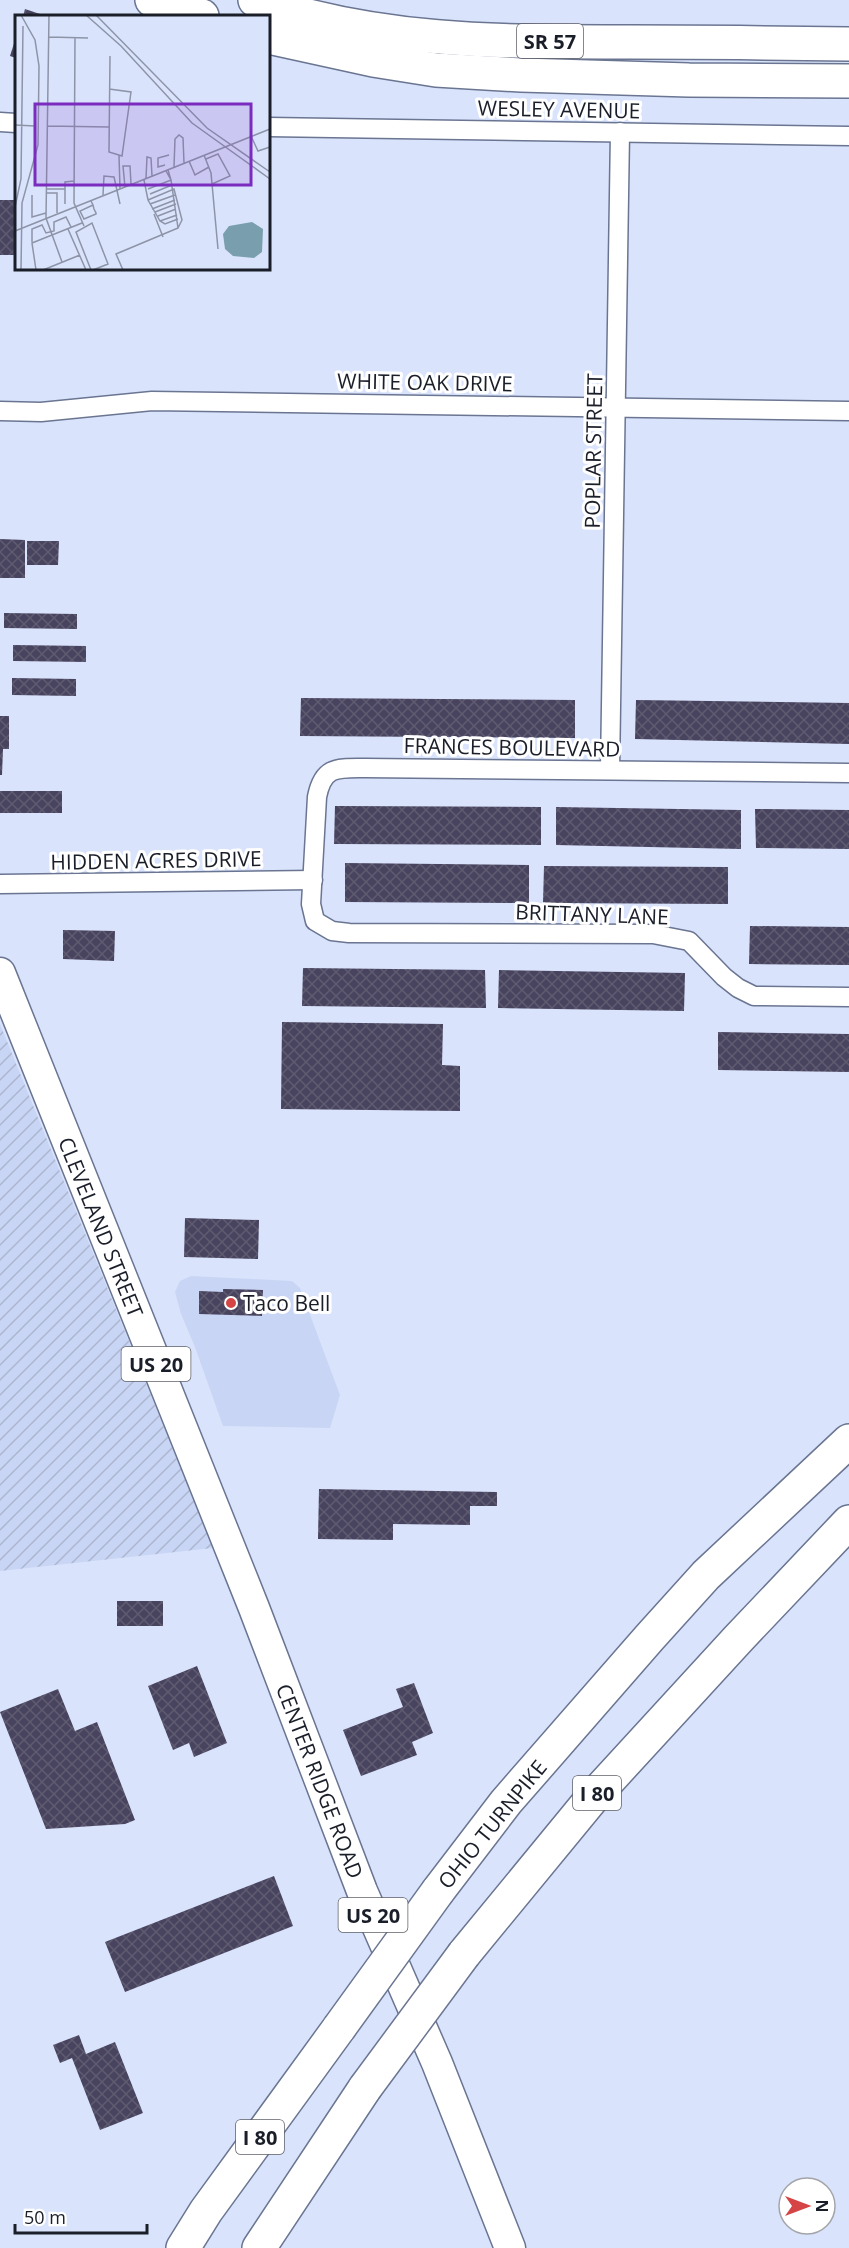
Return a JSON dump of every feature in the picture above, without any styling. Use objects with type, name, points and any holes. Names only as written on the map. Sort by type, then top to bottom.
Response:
[{"type":"highway","points":[[152,0],[199,15]]},
{"type":"highway","name":"SR 57","points":[[255,0],[312,18],[432,37],[515,41],[849,44]]},
{"type":"highway","name":"SR 57","points":[[270,38],[373,60],[436,70],[689,80],[849,81]]},
{"type":"highway","name":"OHIO TURNPIKE","points":[[183,2248],[206,2211],[506,1802],[706,1575],[849,1441]]},
{"type":"highway","name":"I 80","points":[[259,2248],[364,2088],[464,1954],[593,1797],[849,1522]]},
{"type":"main road","name":"CLEVELAND STREET","points":[[0,973],[242,1580]]},
{"type":"main road","name":"CENTER RIDGE ROAD","points":[[242,1580],[362,1891],[437,2063],[510,2248]]},
{"type":"street","points":[[0,122],[15,123]]},
{"type":"street","name":"WESLEY AVENUE","points":[[270,127],[849,136]]},
{"type":"street","name":"POPLAR STREET","points":[[610,770],[620,132]]},
{"type":"street","name":"WHITE OAK DRIVE","points":[[0,411],[50,411],[152,401],[849,411]]},
{"type":"street","name":"FRANCES BOULEVARD","points":[[315,921],[311,904],[317,797],[324,776],[335,770],[376,768],[849,773]]},
{"type":"street","name":"HIDDEN ACRES DRIVE","points":[[0,884],[313,880]]},
{"type":"street","name":"BRITTANY LANE","points":[[315,921],[332,931],[349,933],[661,935],[689,941],[724,977],[738,988],[754,996],[849,997]]},
{"type":"shaded area","points":[[0,1024],[213,1548],[0,1571]]},
{"type":"shaded area","points":[[191,1276],[292,1281],[300,1288],[340,1395],[330,1428],[223,1426],[175,1292],[180,1281]]},
{"type":"building","points":[[25,9],[43,15],[23,15]]},
{"type":"building","points":[[15,40],[15,58],[10,56]]},
{"type":"building","points":[[0,200],[15,200],[15,255],[0,255]]},
{"type":"building","points":[[0,539],[25,540],[25,578],[0,578]]},
{"type":"building","points":[[27,541],[59,541],[58,565],[27,565]]},
{"type":"building","points":[[4,613],[77,614],[77,629],[4,628]]},
{"type":"building","points":[[13,645],[86,646],[86,662],[13,661]]},
{"type":"building","points":[[12,678],[76,679],[76,696],[12,695]]},
{"type":"building","points":[[301,698],[575,700],[575,738],[300,736]]},
{"type":"building","points":[[636,700],[849,703],[849,744],[635,739]]},
{"type":"building","points":[[0,716],[9,716],[9,749],[3,749],[2,775],[0,775]]},
{"type":"building","points":[[0,791],[62,791],[62,813],[0,813]]},
{"type":"building","points":[[335,806],[541,807],[541,845],[334,844]]},
{"type":"building","points":[[556,807],[741,810],[741,849],[556,845]]},
{"type":"building","points":[[755,809],[849,810],[849,849],[756,848]]},
{"type":"building","points":[[345,863],[529,865],[529,903],[345,902]]},
{"type":"building","points":[[544,866],[728,867],[728,904],[543,903]]},
{"type":"building","points":[[750,926],[849,927],[849,965],[749,964]]},
{"type":"building","points":[[63,930],[115,931],[114,961],[63,959]]},
{"type":"building","points":[[303,968],[485,970],[486,1008],[302,1006]]},
{"type":"building","points":[[499,970],[685,973],[684,1011],[498,1008]]},
{"type":"building","points":[[282,1022],[443,1024],[442,1065],[460,1066],[460,1111],[281,1109]]},
{"type":"building","points":[[718,1032],[849,1034],[849,1072],[718,1070]]},
{"type":"building","points":[[185,1218],[259,1220],[258,1259],[184,1257]]},
{"type":"building","name":"Taco Bell","points":[[223,1289],[263,1290],[262,1316],[199,1314],[199,1291],[223,1292]]},
{"type":"building","points":[[319,1489],[497,1492],[497,1506],[470,1506],[470,1525],[393,1524],[393,1540],[318,1539]]},
{"type":"building","points":[[117,1601],[163,1601],[163,1626],[117,1626]]},
{"type":"building","points":[[197,1666],[227,1743],[194,1757],[189,1743],[173,1750],[148,1686]]},
{"type":"building","points":[[414,1683],[433,1733],[412,1742],[417,1755],[361,1776],[343,1730],[403,1707],[396,1689]]},
{"type":"building","points":[[58,1689],[75,1731],[97,1722],[135,1820],[125,1824],[46,1829],[0,1712]]},
{"type":"building","points":[[274,1876],[293,1926],[125,1992],[105,1942]]},
{"type":"building","points":[[79,2035],[86,2054],[115,2042],[143,2113],[100,2130],[72,2058],[60,2063],[53,2045]]},
{"type":"place","name":"Taco Bell","points":[[231,1303]]}]
